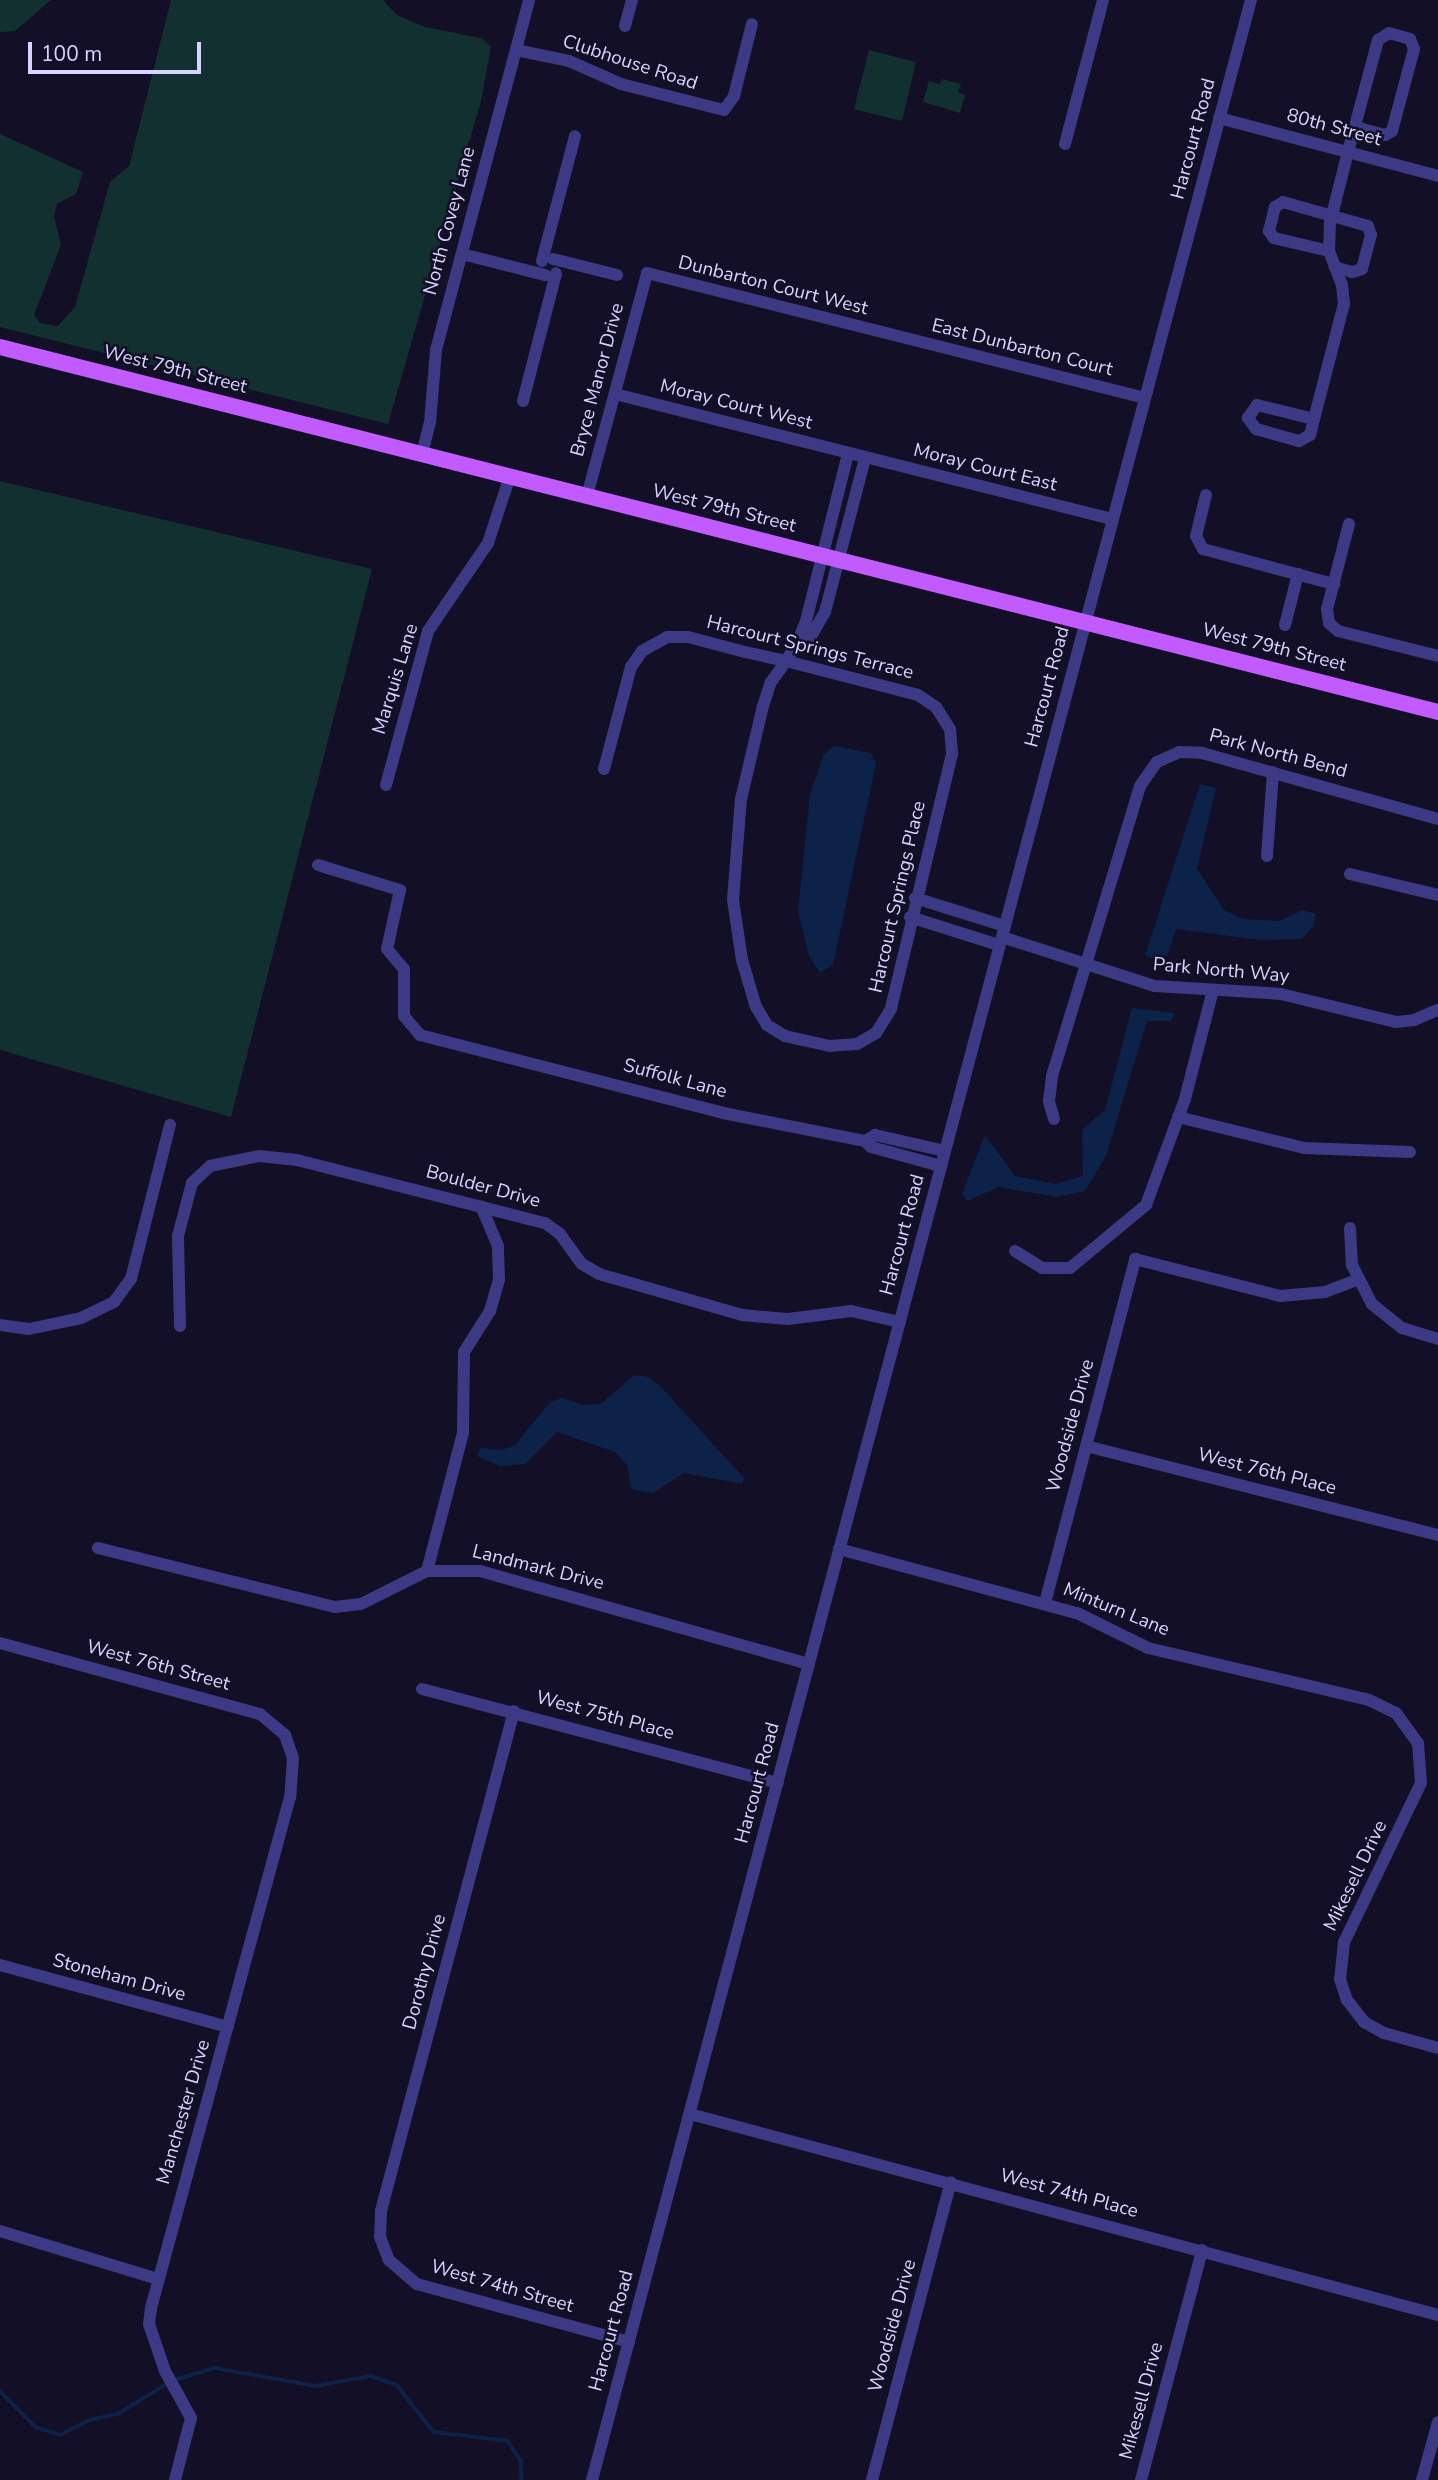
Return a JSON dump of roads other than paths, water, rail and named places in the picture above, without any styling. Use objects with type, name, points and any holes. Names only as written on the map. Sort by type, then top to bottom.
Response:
[{"type":"main road","name":"West 79th Street","points":[[0,347],[1438,712]]},
{"type":"street","name":"North Covey Lane","points":[[422,454],[430,423],[436,350],[529,0]]},
{"type":"street","points":[[625,26],[632,0]]},
{"type":"street","points":[[1065,144],[1103,0]]},
{"type":"street","name":"Harcourt Road","points":[[593,2480],[1251,0]]},
{"type":"street","name":"Clubhouse Road","points":[[516,50],[569,61],[621,84],[718,111],[731,106],[752,24]]},
{"type":"street","points":[[1314,419],[1264,405],[1253,407],[1248,416],[1256,429],[1299,441],[1310,435],[1343,310],[1343,290],[1329,251],[1332,214],[1348,152],[1380,37],[1389,33],[1410,39],[1414,49],[1392,131],[1385,135],[1355,127]]},
{"type":"street","name":"80th Street","points":[[1219,118],[1438,176]]},
{"type":"street","points":[[548,260],[576,136]]},
{"type":"street","points":[[1329,251],[1274,238],[1269,228],[1279,202],[1332,214],[1365,225],[1372,233],[1361,270],[1335,267]]},
{"type":"street","points":[[462,254],[550,274]]},
{"type":"street","points":[[523,401],[550,274],[558,265],[548,260]]},
{"type":"street","points":[[548,260],[617,275]]},
{"type":"street","name":"Dunbarton Court West","points":[[647,273],[890,335]]},
{"type":"street","name":"Bryce Manor Drive","points":[[587,496],[647,273]]},
{"type":"street","name":"East Dunbarton Court","points":[[890,335],[1145,398]]},
{"type":"street","name":"Moray Court West","points":[[615,394],[848,454]]},
{"type":"street","points":[[786,661],[798,641],[848,454]]},
{"type":"street","name":"Moray Court East","points":[[848,454],[1112,519]]},
{"type":"street","points":[[798,641],[810,638],[819,626],[865,458]]},
{"type":"street","name":"Marquis Lane","points":[[386,785],[428,631],[488,543],[510,476]]},
{"type":"street","points":[[1206,495],[1196,536],[1201,548],[1334,584]]},
{"type":"street","points":[[1349,524],[1327,612],[1333,628],[1438,656]]},
{"type":"street","points":[[1285,625],[1298,574]]},
{"type":"street","name":"Harcourt Springs Terrace","points":[[604,769],[631,667],[642,651],[657,641],[688,637],[918,695],[945,718]]},
{"type":"street","name":"Harcourt Springs Place","points":[[786,661],[767,694],[742,791],[733,884],[735,922],[742,960],[762,1019],[785,1036],[830,1046],[863,1042],[887,1020],[952,750],[945,718]]},
{"type":"street","name":"Park North Bend","points":[[1054,1119],[1048,1101],[1050,1082],[1140,786],[1148,771],[1165,757],[1187,752],[1273,772],[1438,819]]},
{"type":"street","points":[[1267,856],[1273,772]]},
{"type":"street","name":"Suffolk Lane","points":[[318,866],[400,890],[387,949],[405,973],[404,1016],[420,1035],[723,1113],[865,1141],[875,1135],[945,1152]]},
{"type":"street","points":[[1350,874],[1438,895]]},
{"type":"street","points":[[915,898],[1002,936]]},
{"type":"street","points":[[910,917],[1002,936]]},
{"type":"street","name":"Park North Way","points":[[1002,936],[1085,967],[1155,986],[1298,997],[1396,1021],[1414,1020],[1438,1010]]},
{"type":"street","points":[[1015,1251],[1028,1262],[1054,1271],[1084,1260],[1146,1205],[1178,1117],[1213,990]]},
{"type":"street","points":[[1178,1117],[1304,1148],[1410,1152]]},
{"type":"street","points":[[0,1325],[29,1329],[81,1318],[114,1302],[131,1279],[170,1125]]},
{"type":"street","points":[[865,1141],[871,1147],[941,1166]]},
{"type":"street","name":"Boulder Drive","points":[[180,1326],[179,1231],[190,1190],[201,1172],[232,1159],[286,1158],[549,1225],[582,1264],[599,1274],[742,1315],[777,1319],[851,1311],[900,1322]]},
{"type":"street","points":[[427,1571],[463,1433],[464,1352],[490,1311],[499,1279],[498,1246],[481,1206]]},
{"type":"street","points":[[1350,1228],[1350,1255],[1357,1280],[1383,1315],[1407,1330],[1438,1339]]},
{"type":"street","name":"Woodside Drive","points":[[1045,1603],[1135,1259],[1280,1296],[1325,1292],[1357,1280]]},
{"type":"street","name":"West 76th Place","points":[[1086,1446],[1438,1535]]},
{"type":"street","name":"Landmark Drive","points":[[98,1548],[335,1607],[361,1604],[427,1571],[480,1572],[810,1664]]},
{"type":"street","name":"Minturn Lane","points":[[839,1549],[1077,1612],[1148,1648],[1379,1703],[1410,1728]]},
{"type":"street","name":"West 76th Street","points":[[0,1643],[260,1714],[274,1722],[290,1747]]},
{"type":"street","name":"West 75th Place","points":[[422,1689],[514,1711],[778,1783]]},
{"type":"street","name":"Dorothy Drive","points":[[382,2244],[381,2211],[514,1711]]},
{"type":"street","name":"Mikesell Drive","points":[[1410,1728],[1421,1754],[1419,1788],[1344,1942],[1339,1964],[1347,2000],[1360,2018],[1379,2031],[1438,2048]]},
{"type":"street","name":"Manchester Drive","points":[[175,2480],[191,2418],[166,2371],[149,2324],[158,2279],[292,1788],[290,1747]]},
{"type":"street","name":"Stoneham Drive","points":[[0,1965],[228,2027]]},
{"type":"street","name":"West 74th Place","points":[[690,2114],[1438,2315]]},
{"type":"street","name":"Woodside Drive","points":[[872,2480],[951,2182]]},
{"type":"street","points":[[0,2231],[158,2279]]},
{"type":"street","name":"West 74th Street","points":[[382,2244],[396,2268],[417,2284],[629,2342]]},
{"type":"street","name":"Mikesell Drive","points":[[1141,2480],[1202,2250]]},
{"type":"street","points":[[1422,2480],[1438,2422]]},
{"type":"water","points":[[834,746],[871,753],[876,764],[833,965],[820,973],[809,956],[798,911],[810,794],[824,754]]},
{"type":"water","points":[[1200,784],[1216,788],[1197,869],[1224,910],[1243,919],[1279,921],[1303,910],[1316,914],[1313,927],[1302,939],[1261,940],[1176,929],[1165,962],[1145,956]]},
{"type":"water","points":[[1132,1008],[1175,1013],[1171,1021],[1147,1021],[1106,1156],[1085,1191],[1057,1197],[999,1187],[967,1201],[962,1194],[985,1135],[1015,1176],[1056,1184],[1083,1176],[1082,1130],[1105,1110]]},
{"type":"water","points":[[634,1375],[649,1377],[661,1387],[744,1478],[742,1484],[684,1473],[653,1493],[639,1491],[631,1488],[627,1465],[615,1452],[557,1432],[525,1464],[500,1466],[477,1456],[480,1448],[502,1450],[515,1445],[550,1402],[562,1398],[583,1405],[601,1404]]},
{"type":"waterway","points":[[174,2380],[215,2368],[315,2386],[371,2376],[397,2385],[434,2432],[508,2441],[521,2461],[522,2480]]},
{"type":"waterway","points":[[0,2391],[36,2427],[60,2435],[89,2420],[118,2414],[168,2383]]}]
